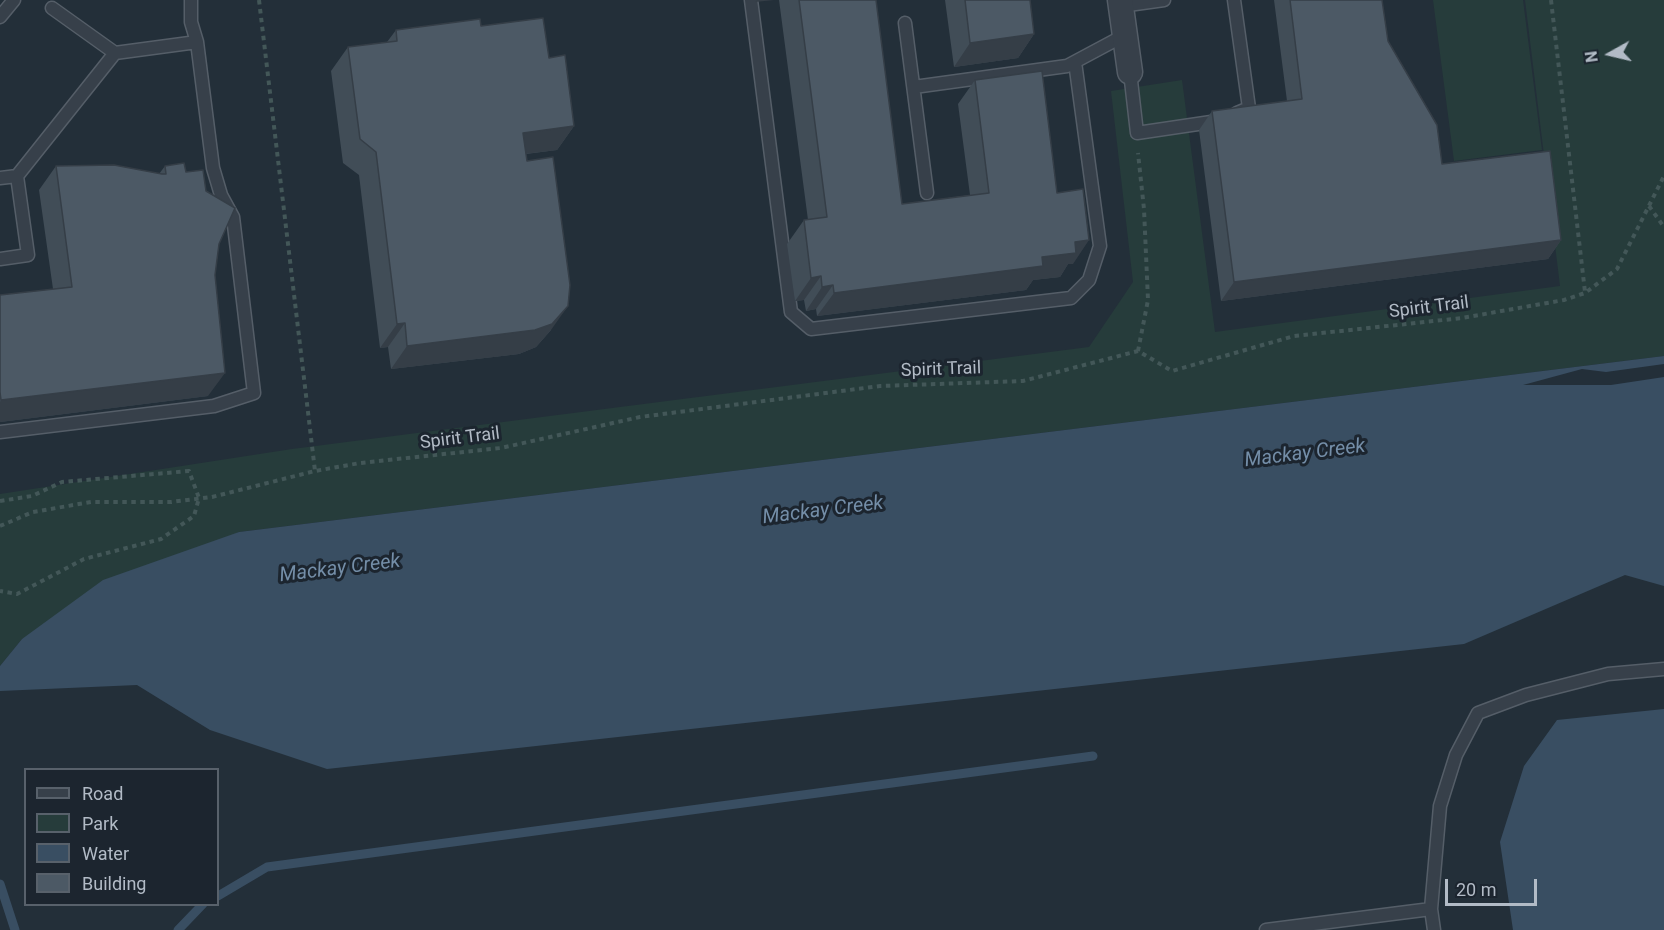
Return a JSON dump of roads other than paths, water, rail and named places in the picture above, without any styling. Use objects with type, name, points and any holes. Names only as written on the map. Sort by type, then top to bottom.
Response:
[{"type":"street","points":[[1121,3],[1130,72]]},
{"type":"lane","points":[[0,17],[14,0]]},
{"type":"lane","points":[[0,432],[214,406],[254,393],[233,216],[221,195],[213,168],[197,42],[191,22],[191,0]]},
{"type":"lane","points":[[751,0],[791,312],[811,329],[1071,297],[1089,280],[1100,246],[1075,62]]},
{"type":"lane","points":[[1121,3],[1164,0]]},
{"type":"lane","points":[[1130,72],[1137,133],[1212,123],[1249,108],[1234,0]]},
{"type":"lane","points":[[52,8],[115,53],[197,42]]},
{"type":"lane","points":[[905,23],[927,193]]},
{"type":"lane","points":[[914,87],[1067,66],[1125,34]]},
{"type":"lane","points":[[0,178],[17,176],[115,53]]},
{"type":"lane","points":[[0,259],[28,255],[17,176]]},
{"type":"lane","points":[[1434,930],[1431,909],[1440,806],[1456,755],[1479,713],[1526,695],[1608,674],[1664,669]]},
{"type":"lane","points":[[1266,930],[1431,909]]},
{"type":"water","points":[[1664,356],[1664,586],[1625,575],[1464,644],[327,769],[210,730],[137,685],[0,691],[0,666],[22,639],[103,580],[239,532]]},
{"type":"water","points":[[1664,709],[1664,930],[1513,930],[1500,842],[1524,766],[1557,720]]},
{"type":"waterway","points":[[219,895],[267,867],[1093,756]]},
{"type":"waterway","name":"Mackay Creek","points":[[0,884],[15,930]]},
{"type":"waterway","points":[[178,930],[201,906]]}]
